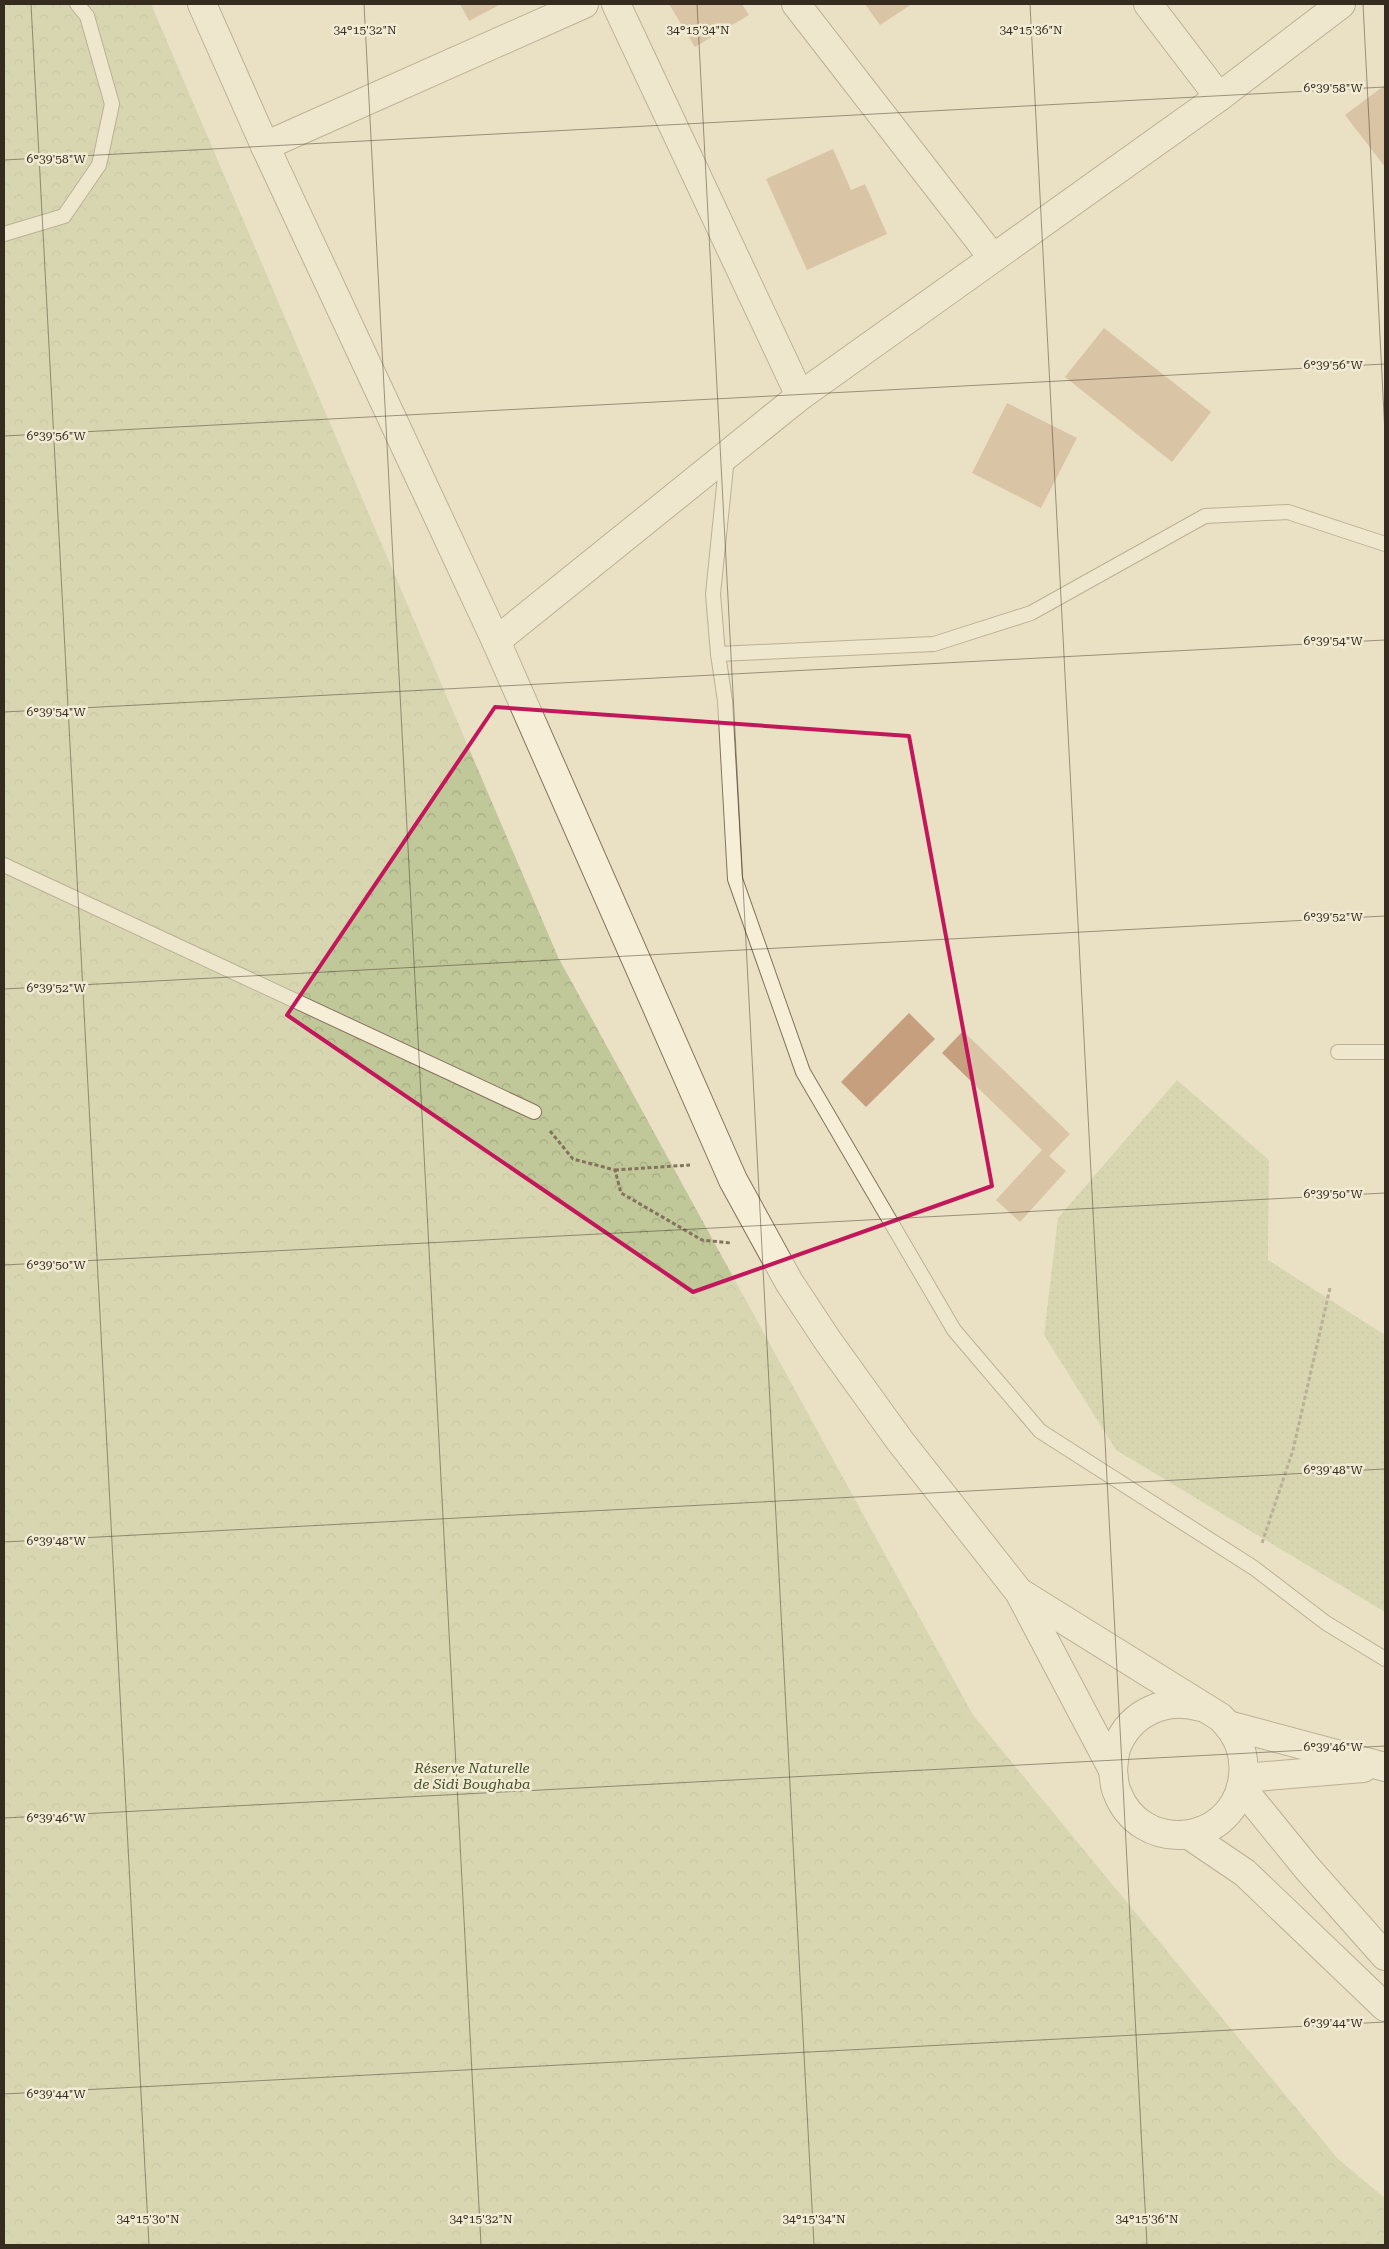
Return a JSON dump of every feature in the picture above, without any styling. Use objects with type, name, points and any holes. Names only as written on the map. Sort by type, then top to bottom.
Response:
[{"type":"street","points":[[202,4],[496,641],[550,769],[726,1163],[789,1282],[828,1341],[900,1441],[1019,1592],[1113,1770],[1117,1792],[1128,1812],[1146,1827],[1166,1835],[1189,1835],[1210,1827],[1225,1817],[1237,1800],[1242,1783],[1244,1763],[1239,1742],[1224,1721],[1204,1708],[1188,1704],[1166,1704],[1146,1711],[1127,1728],[1116,1748],[1113,1770]]},
{"type":"street","points":[[266,146],[584,4]]},
{"type":"street","points":[[616,4],[800,396]]},
{"type":"street","points":[[796,4],[993,258]]},
{"type":"street","points":[[1148,4],[1219,97]]},
{"type":"street","points":[[496,641],[800,396],[1219,97],[1341,4]]},
{"type":"street","points":[[1019,1592],[1224,1721],[1384,1766]]},
{"type":"street","points":[[1242,1783],[1384,1766]]},
{"type":"street","points":[[1242,1783],[1307,1868],[1385,1956]]},
{"type":"street","points":[[1189,1835],[1245,1873],[1385,2008]]},
{"type":"lane","points":[[4,234],[64,216],[99,165],[112,104],[87,16],[77,4]]},
{"type":"lane","points":[[727,454],[713,594],[718,654],[725,701],[735,878],[803,1072],[954,1330],[1040,1431],[1254,1568],[1326,1623],[1385,1659]]},
{"type":"lane","points":[[718,654],[934,644],[1031,613],[1205,516],[1288,512],[1385,544]]},
{"type":"lane","points":[[4,865],[534,1112]]},
{"type":"lane","points":[[1338,1052],[1385,1052]]},
{"type":"path","points":[[534,1112],[573,1159],[615,1170],[726,1163]]},
{"type":"path","points":[[615,1170],[621,1193],[702,1240],[769,1245]]},
{"type":"path","points":[[1254,1568],[1293,1450],[1330,1288]]},
{"type":"highlighted area","points":[[495,707],[909,736],[992,1186],[693,1292],[287,1015]]},
{"type":"green space","name":"Réserve Naturelle de Sidi Boughaba","points":[[4,4],[151,4],[558,957],[973,1715],[1338,2159],[1385,2198],[1385,2245],[4,2245]]},
{"type":"green space","points":[[1177,1080],[1269,1160],[1268,1260],[1385,1335],[1385,1612],[1116,1450],[1044,1335],[1058,1218]]},
{"type":"building","points":[[460,4],[501,4],[469,21]]},
{"type":"building","points":[[669,4],[742,4],[749,15],[695,47]]},
{"type":"building","points":[[865,4],[912,4],[880,25]]},
{"type":"building","points":[[1385,85],[1385,167],[1345,115]]},
{"type":"building","points":[[833,149],[851,190],[865,184],[887,234],[807,270],[766,179]]},
{"type":"building","points":[[1104,328],[1211,412],[1172,462],[1065,377]]},
{"type":"building","points":[[1007,403],[1077,438],[1041,508],[972,473]]},
{"type":"building","points":[[909,1013],[935,1039],[866,1107],[841,1082]]},
{"type":"building","points":[[963,1031],[1070,1134],[1049,1156],[1066,1171],[1020,1222],[996,1200],[1042,1150],[942,1053]]}]
